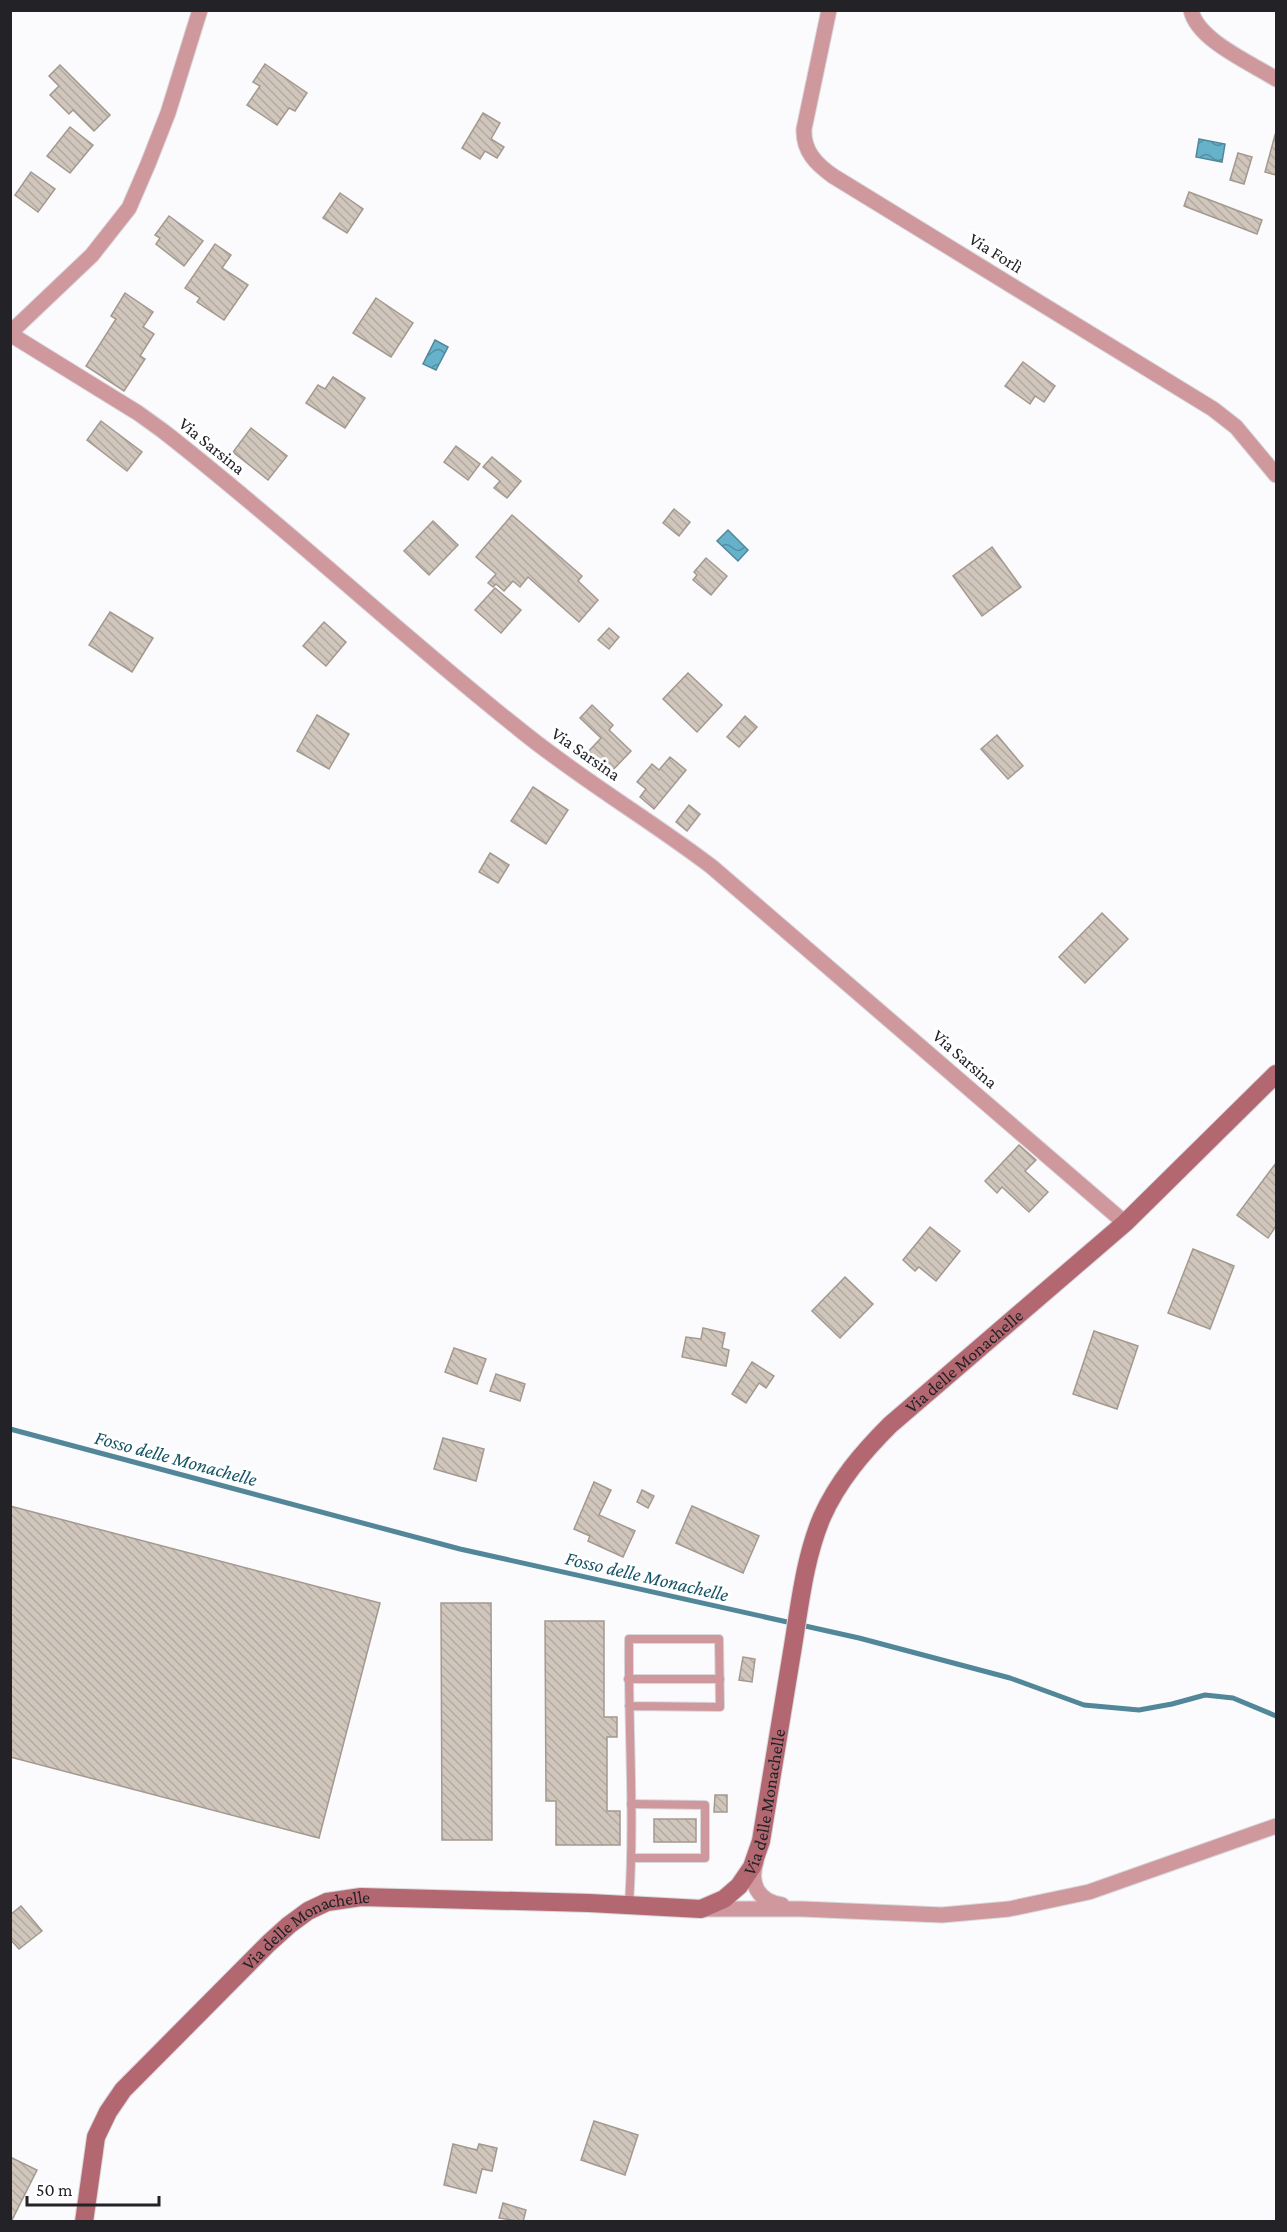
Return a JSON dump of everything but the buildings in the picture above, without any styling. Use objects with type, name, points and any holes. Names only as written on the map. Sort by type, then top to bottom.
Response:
[{"type":"street","points":[[10,334],[92,255],[129,208],[168,113],[200,10]]},
{"type":"street","name":"Via Forlì","points":[[829,10],[804,129],[806,146],[815,161],[833,176],[1213,409],[1236,427],[1276,475]]},
{"type":"street","points":[[1191,10],[1195,22],[1206,35],[1276,79]]},
{"type":"street","name":"Via Sarsina","points":[[10,334],[156,426],[321,561],[521,731],[712,867],[1125,1223]]},
{"type":"street","name":"Via delle Monachelle","points":[[84,2222],[96,2137],[115,2101],[269,1943],[308,1911],[336,1900],[361,1897],[700,1909],[720,1901],[739,1886],[753,1867],[760,1846],[809,1559],[818,1528],[837,1488],[856,1461],[899,1417],[1125,1223],[1276,1074]]},
{"type":"street","points":[[700,1909],[942,1915],[1033,1905],[1089,1892],[1276,1826]]},
{"type":"street","points":[[760,1846],[753,1874],[757,1891],[770,1902],[802,1910]]},
{"type":"lane","points":[[629,1706],[720,1707],[719,1639],[629,1639],[628,1678],[632,1804],[629,1906]]},
{"type":"lane","points":[[628,1678],[720,1678]]},
{"type":"lane","points":[[632,1804],[705,1805],[705,1858],[632,1858]]},
{"type":"water","points":[[1199,139],[1225,144],[1222,162],[1196,157]]},
{"type":"water","points":[[435,340],[448,347],[436,370],[423,364]]},
{"type":"water","points":[[728,530],[748,550],[738,561],[717,541]]},
{"type":"waterway","name":"Fosso delle Monachelle","points":[[10,1429],[460,1549],[859,1638],[1010,1678],[1084,1705],[1139,1710],[1205,1695],[1233,1698],[1276,1716]]}]
